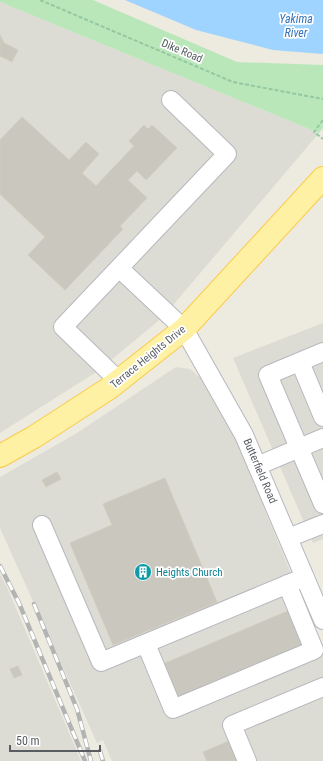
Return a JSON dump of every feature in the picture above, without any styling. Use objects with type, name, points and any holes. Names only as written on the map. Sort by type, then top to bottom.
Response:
[{"type":"main road","name":"Terrace Heights Drive","points":[[0,456],[34,437],[118,380],[184,329],[323,178]]},
{"type":"street","points":[[118,380],[63,327],[227,154],[171,100]]},
{"type":"street","name":"Butterfield Road","points":[[119,268],[184,329],[244,435],[323,620]]},
{"type":"street","points":[[323,352],[268,375],[323,504]]},
{"type":"street","points":[[300,362],[323,417]]},
{"type":"street","points":[[257,466],[323,438]]},
{"type":"street","points":[[288,538],[323,524]]},
{"type":"street","points":[[42,525],[101,662],[305,577]]},
{"type":"street","points":[[146,644],[173,709],[314,650],[287,584]]},
{"type":"street","points":[[247,761],[232,725],[323,687]]},
{"type":"path","name":"Dike Road","points":[[40,0],[233,82],[323,99]]},
{"type":"path","points":[[323,120],[314,132],[323,139]]},
{"type":"shaded area","points":[[0,2],[319,133],[163,317],[98,371],[0,433]]},
{"type":"shaded area","points":[[323,323],[323,539],[313,543],[233,358]]},
{"type":"shaded area","points":[[176,367],[190,369],[204,381],[219,399],[323,651],[323,761],[112,761],[103,740],[97,743],[0,528],[0,477],[77,433]]},
{"type":"shaded area","points":[[0,574],[7,587],[81,761],[0,761]]},
{"type":"green space","points":[[0,0],[93,0],[237,62],[323,65],[323,128],[319,133],[0,2]]},
{"type":"water","name":"Yakima River","points":[[125,0],[323,0],[323,54],[273,50],[196,30]]},
{"type":"building","points":[[0,35],[4,43],[18,50],[12,62],[0,56]]},
{"type":"building","points":[[22,117],[69,160],[86,142],[99,154],[82,173],[96,186],[134,146],[129,141],[144,125],[148,129],[152,125],[177,148],[146,180],[137,171],[128,180],[147,198],[120,226],[123,229],[65,290],[28,255],[45,237],[0,194],[0,140]]},
{"type":"building","points":[[57,472],[61,479],[46,487],[42,480]]},
{"type":"building","name":"Heights Church","points":[[165,478],[217,602],[113,645],[70,543],[112,525],[103,504]]},
{"type":"building","points":[[290,610],[305,646],[178,699],[163,664]]},
{"type":"building","points":[[18,666],[22,675],[14,678],[10,669]]},
{"type":"building","points":[[229,741],[238,761],[207,761],[203,752]]},
{"type":"railway","points":[[0,566],[19,603],[85,761]]},
{"type":"railway","points":[[34,604],[77,709],[91,761]]},
{"type":"railway","points":[[100,751],[103,761]]},
{"type":"place","name":"Heights Church","points":[[143,572]]}]
